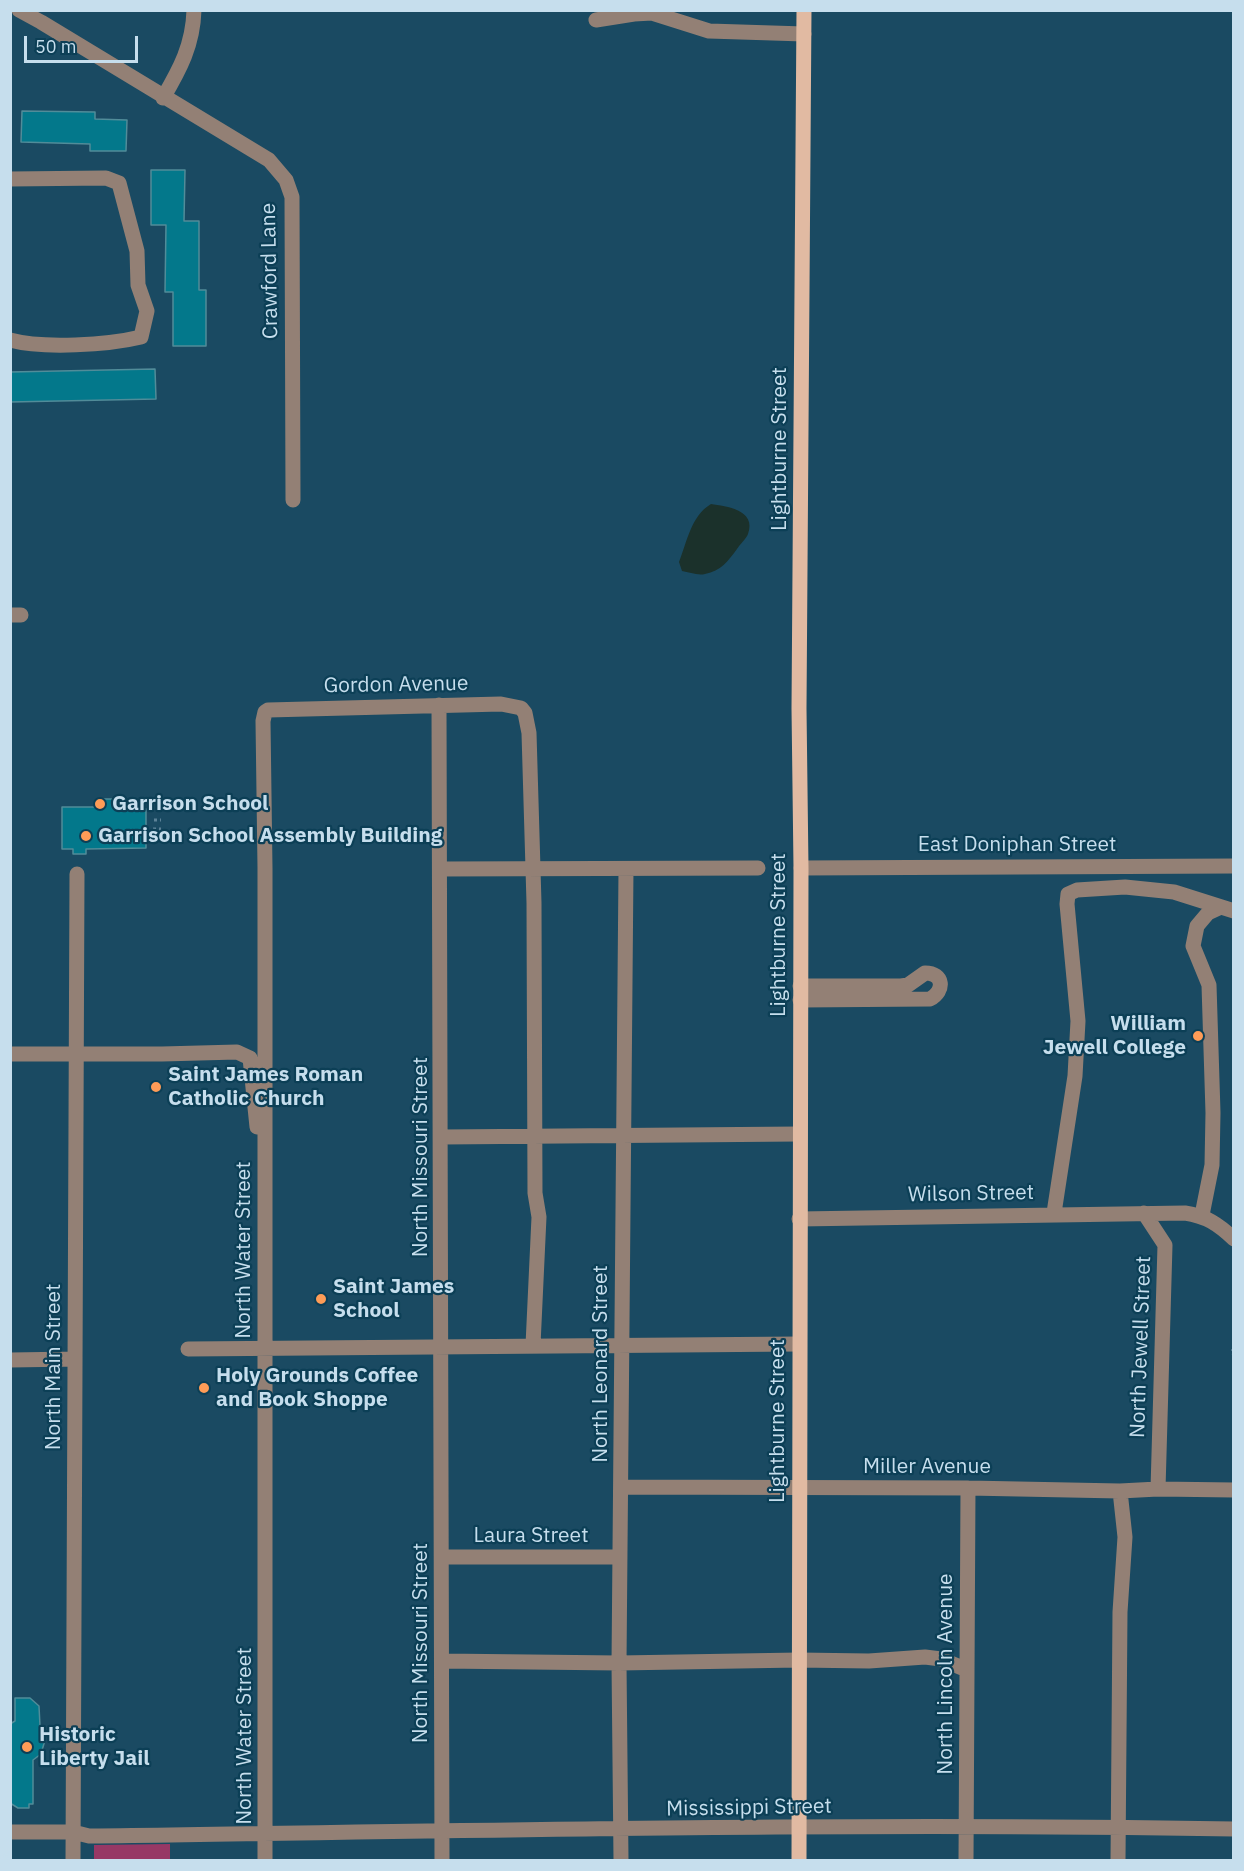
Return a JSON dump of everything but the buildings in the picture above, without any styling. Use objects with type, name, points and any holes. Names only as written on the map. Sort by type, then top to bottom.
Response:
[{"type":"main road","name":"Lightburne Street","points":[[799,1860],[801,868],[799,708],[804,10]]},
{"type":"street","name":"Crawford Lane","points":[[19,10],[269,160],[286,180],[292,197],[293,500]]},
{"type":"street","points":[[163,98],[186,57],[194,24],[194,10]]},
{"type":"street","points":[[596,20],[652,13],[709,30],[804,34]]},
{"type":"street","points":[[10,179],[106,178],[119,183],[137,251],[138,285],[147,311],[141,337],[118,342],[27,344],[10,340]]},
{"type":"street","name":"Gordon Avenue","points":[[265,712],[272,709],[501,704],[521,708],[525,713],[529,734],[532,868]]},
{"type":"street","name":"North Missouri Street","points":[[440,705],[442,1860]]},
{"type":"street","name":"North Water Street","points":[[265,712],[263,721],[266,1860]]},
{"type":"street","name":"East Doniphan Street","points":[[801,868],[1233,866]]},
{"type":"street","points":[[532,868],[536,1031],[535,1192],[539,1217],[533,1345]]},
{"type":"street","points":[[441,869],[758,868]]},
{"type":"street","name":"North Leonard Street","points":[[621,1860],[619,1663],[626,869]]},
{"type":"street","name":"North Main Street","points":[[74,1860],[77,874]]},
{"type":"street","points":[[1054,1214],[1075,1076],[1078,1021],[1068,894],[1077,890],[1125,886],[1174,892],[1227,909]]},
{"type":"street","points":[[1227,909],[1208,913],[1197,926],[1193,946],[1209,985],[1213,1102],[1212,1165],[1202,1215],[1221,1227],[1233,1239]]},
{"type":"street","points":[[925,973],[936,975],[940,985],[937,994],[930,999],[800,993],[908,985],[925,973]]},
{"type":"street","points":[[10,1054],[237,1052],[250,1058],[255,1122],[265,1153]]},
{"type":"street","points":[[442,1137],[799,1134]]},
{"type":"street","name":"Wilson Street","points":[[799,1219],[1054,1214],[1185,1213],[1202,1215]]},
{"type":"street","name":"North Jewell Street","points":[[1144,1214],[1166,1245],[1158,1489]]},
{"type":"street","points":[[188,1349],[799,1344]]},
{"type":"street","points":[[10,1359],[75,1359]]},
{"type":"street","name":"Miller Avenue","points":[[621,1487],[1233,1490]]},
{"type":"street","name":"North Lincoln Avenue","points":[[966,1860],[968,1488]]},
{"type":"street","points":[[1118,1860],[1120,1612],[1125,1537],[1120,1491]]},
{"type":"street","name":"Laura Street","points":[[442,1557],[620,1557]]},
{"type":"street","points":[[442,1661],[619,1663],[869,1661],[925,1656],[941,1659],[967,1670]]},
{"type":"street","name":"Mississippi Street","points":[[10,1832],[73,1832],[89,1836],[266,1832],[799,1828],[1233,1829]]},
{"type":"path","points":[[154,820],[161,820]]},
{"type":"path","points":[[153,829],[161,829]]},
{"type":"path","points":[[1233,1349],[1231,1352],[1233,1354]]},
{"type":"shaded area","points":[[711,504],[732,508],[744,514],[750,526],[748,534],[727,561],[715,571],[696,574],[682,571],[679,562],[690,530],[699,515]]},
{"type":"shaded area","points":[[170,1844],[170,1860],[94,1860],[94,1845]]},
{"type":"place","name":"Garrison School","points":[[100,804]]},
{"type":"place","name":"Garrison School Assembly Building","points":[[86,836]]},
{"type":"place","name":"William Jewell College","points":[[1198,1036]]},
{"type":"place","name":"Saint James Roman Catholic Church","points":[[156,1087]]},
{"type":"place","name":"Saint James School","points":[[321,1299]]},
{"type":"place","name":"Holy Grounds Coffee and Book Shoppe","points":[[204,1388]]},
{"type":"place","name":"Historic Liberty Jail","points":[[27,1747]]}]
